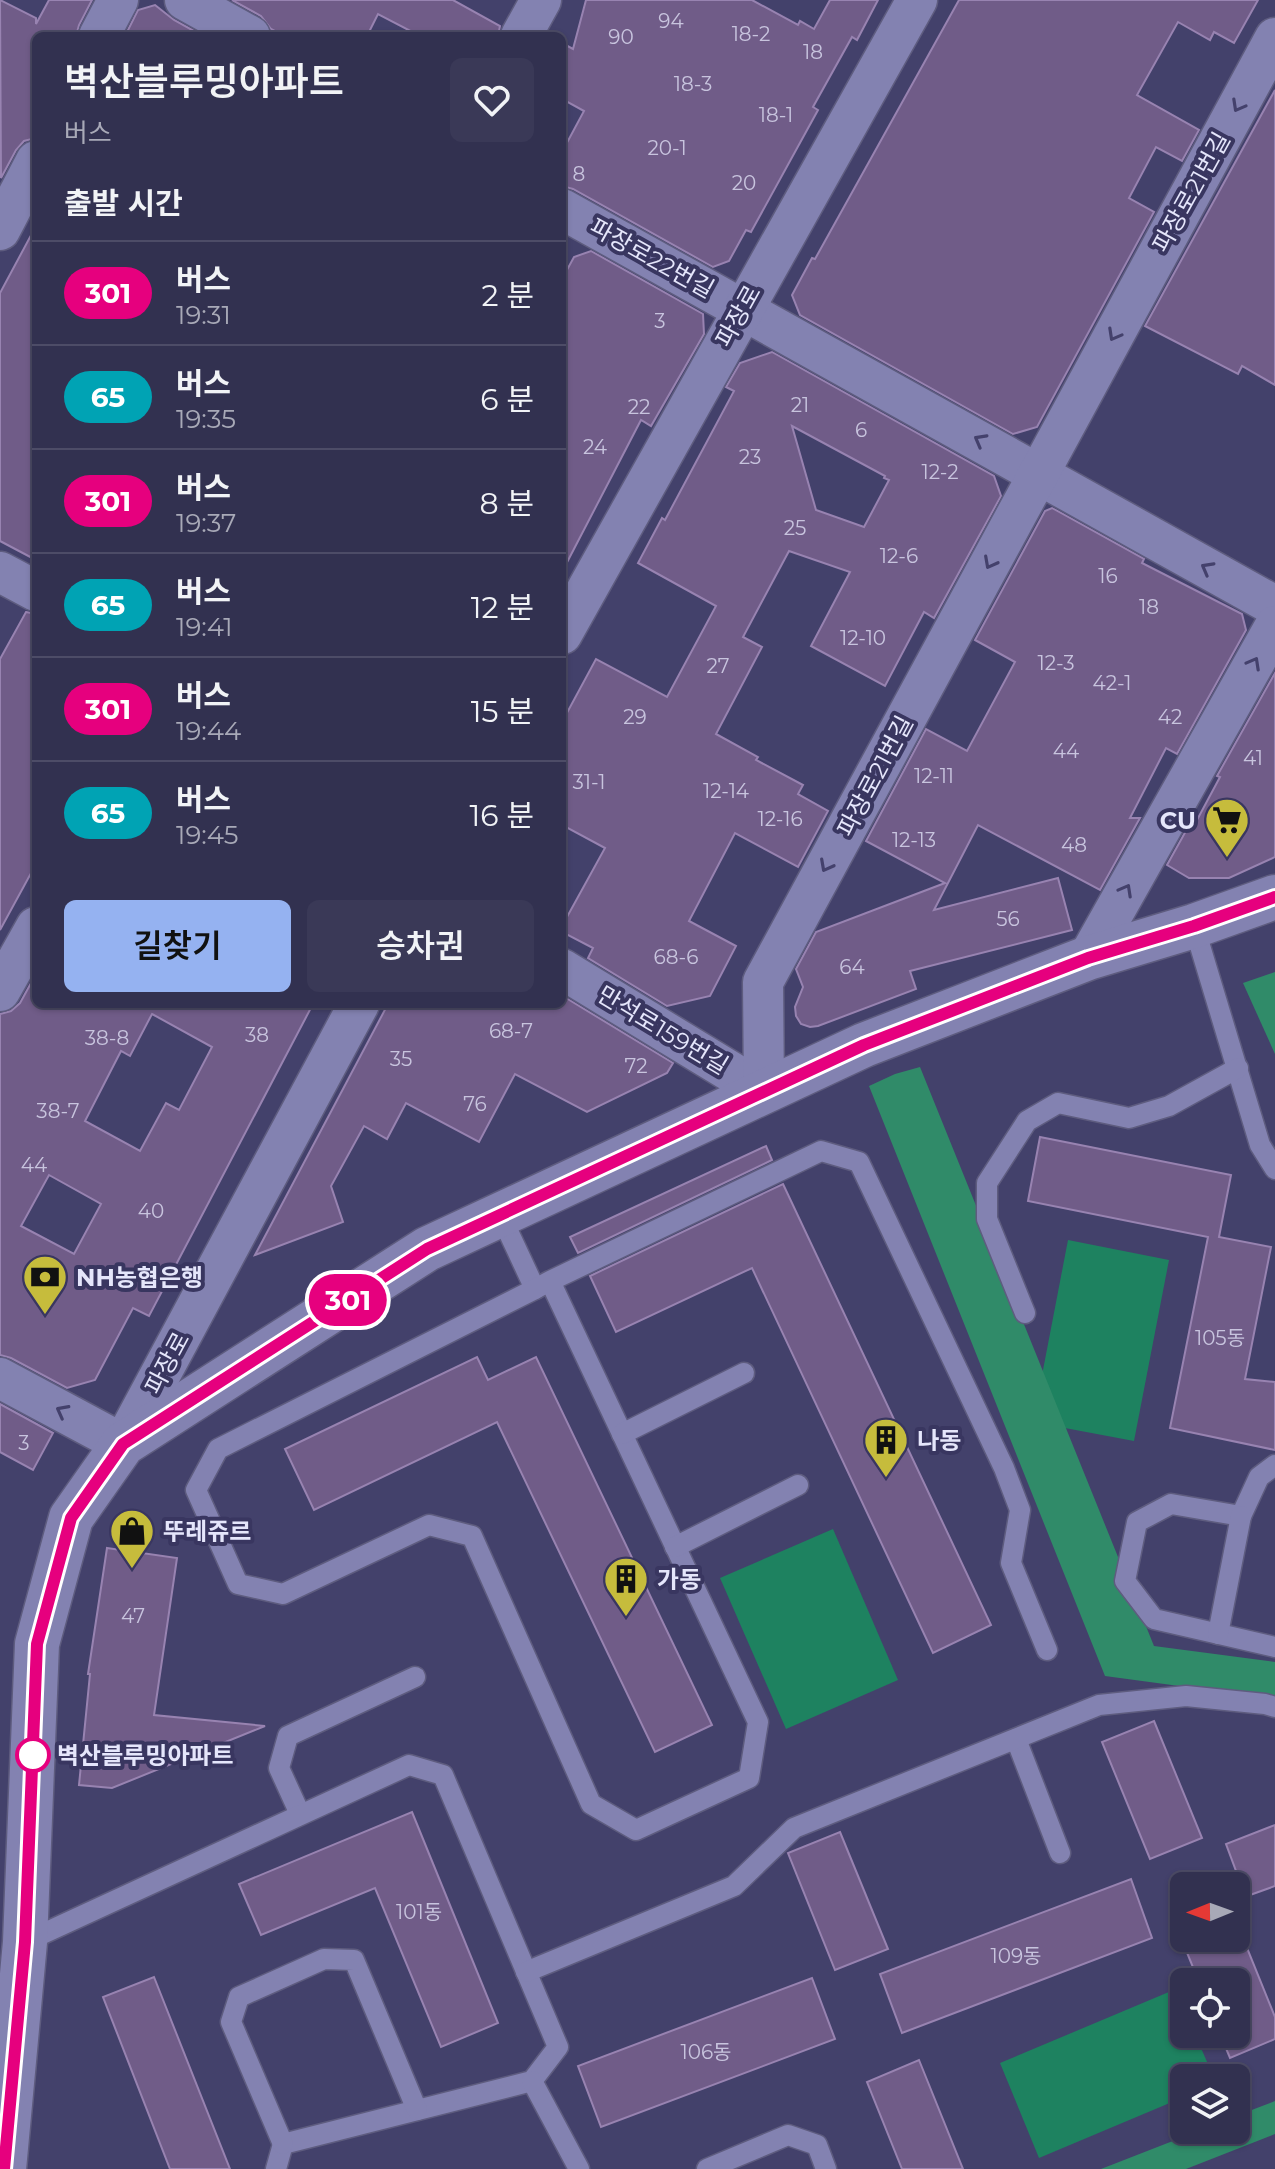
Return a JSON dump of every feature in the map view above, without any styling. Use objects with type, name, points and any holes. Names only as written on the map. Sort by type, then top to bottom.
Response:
[{"type":"street","points":[[101,32],[118,0]]},
{"type":"street","points":[[185,0],[243,32]]},
{"type":"street","points":[[523,32],[541,0]]},
{"type":"street","name":"파장로","points":[[566,627],[917,0]]},
{"type":"street","name":"파장로21번길","points":[[764,1092],[763,982],[1275,38]]},
{"type":"street","points":[[0,230],[28,178]]},
{"type":"street","name":"파장로22번길","points":[[566,211],[743,308]]},
{"type":"street","points":[[743,308],[1275,606]]},
{"type":"street","points":[[1088,958],[1275,626]]},
{"type":"street","name":"만석로159번길","points":[[123,1444],[427,1249],[500,1214],[864,1045],[1088,958],[1194,926],[1275,897]]},
{"type":"street","points":[[0,991],[32,934]]},
{"type":"street","name":"만석로159번길","points":[[566,971],[764,1092]]},
{"type":"street","name":"파장로","points":[[4,2169],[12,1935],[37,1644],[71,1518],[123,1444],[357,1008]]},
{"type":"street","points":[[0,1378],[123,1444]]},
{"type":"lane","points":[[1194,926],[1238,1068],[1267,1139],[1275,1169]]},
{"type":"lane","points":[[1025,1313],[987,1219],[987,1183],[1027,1121],[1058,1103],[1129,1118],[1169,1106],[1238,1068]]},
{"type":"lane","points":[[500,1214],[542,1285],[622,1434],[758,1722],[749,1778],[636,1830],[591,1804],[472,1536],[429,1525],[283,1594],[238,1584],[196,1490],[218,1449],[542,1285],[821,1151],[859,1162],[1015,1496],[1020,1510],[1011,1563],[1047,1650]]},
{"type":"lane","points":[[622,1434],[744,1373]]},
{"type":"lane","points":[[1218,1634],[1241,1516],[1259,1477],[1275,1465]]},
{"type":"lane","points":[[675,1547],[798,1485]]},
{"type":"lane","points":[[1241,1516],[1171,1504],[1137,1522],[1125,1581],[1154,1619],[1275,1647]]},
{"type":"lane","points":[[300,1814],[279,1768],[288,1736],[415,1677]]},
{"type":"lane","points":[[526,1972],[734,1886],[794,1828],[1099,1705],[1186,1696],[1275,1707]]},
{"type":"lane","points":[[1016,1739],[1060,1853]]},
{"type":"lane","points":[[12,1935],[409,1765],[443,1775],[558,2047],[532,2081],[283,2144]]},
{"type":"lane","points":[[276,2169],[283,2144],[231,2022],[239,1997],[324,1959],[354,1960],[417,2110]]},
{"type":"lane","points":[[532,2081],[579,2169]]},
{"type":"lane","points":[[707,2169],[788,2135],[817,2145],[826,2169]]},
{"type":"green space","points":[[1275,972],[1275,1054],[1243,983]]},
{"type":"green space","points":[[920,1067],[1154,1646],[1275,1662],[1275,1699],[1105,1676],[869,1086]]},
{"type":"green space","points":[[1068,1240],[1169,1260],[1134,1441],[1033,1422]]},
{"type":"green space","points":[[833,1529],[898,1680],[786,1729],[720,1578]]},
{"type":"green space","points":[[1170,1992],[1170,2048],[1201,2048],[1208,2064],[1170,2064],[1170,2103],[1039,2158],[1000,2063]]},
{"type":"green space","points":[[1275,2101],[1275,2134],[1250,2144],[1250,2111]]},
{"type":"green space","points":[[1170,2142],[1250,2144],[1186,2169],[1101,2169]]},
{"type":"building","points":[[0,0],[36,18],[36,24],[49,0],[92,0],[77,32],[32,32],[32,139],[24,141],[16,150],[1,178]]},
{"type":"building","points":[[232,0],[453,0],[500,26],[499,32],[412,32],[378,14],[369,32],[277,32],[261,16]]},
{"type":"building","points":[[586,0],[752,0],[798,25],[800,21],[814,29],[830,0],[878,0],[857,40],[852,37],[813,107],[818,110],[751,232],[746,230],[729,261],[713,267],[566,187],[566,145],[584,111],[566,101],[566,45],[573,49]]},
{"type":"building","points":[[959,0],[1258,0],[1234,43],[1214,32],[1210,40],[1178,22],[1137,95],[1199,130],[1182,161],[1156,147],[1129,198],[1154,212],[1037,427],[1013,434],[800,315],[792,295]]},
{"type":"building","points":[[155,5],[196,32],[127,32],[138,10]]},
{"type":"building","points":[[1275,90],[1275,385],[1242,366],[1238,374],[1145,326]]},
{"type":"building","points":[[32,233],[32,558],[0,541],[0,293]]},
{"type":"building","points":[[591,251],[703,314],[704,334],[651,426],[641,420],[566,564],[566,272],[574,257]]},
{"type":"building","points":[[772,352],[994,476],[1001,496],[934,618],[924,612],[885,686],[811,646],[850,572],[789,551],[743,637],[762,647],[716,734],[803,785],[798,794],[828,811],[798,867],[735,833],[689,921],[736,946],[710,996],[667,1006],[588,958],[593,948],[566,934],[566,919],[605,848],[566,827],[566,715],[596,659],[667,697],[716,606],[638,563],[662,518],[665,520],[734,391],[726,387],[740,363]],"holes":[[[792,426],[889,480],[864,527],[816,510]]]},
{"type":"building","points":[[1052,508],[1144,559],[1142,563],[1242,614],[1246,630],[1177,754],[1166,748],[1130,818],[1140,818],[1100,890],[978,825],[934,910],[1058,878],[1072,930],[910,971],[916,989],[818,1026],[801,1024],[795,1007],[803,987],[796,969],[816,932],[945,883],[866,841],[926,729],[967,751],[1015,662],[975,640],[1045,511]]},
{"type":"building","points":[[26,612],[32,613],[32,871],[0,930],[0,659]]},
{"type":"building","points":[[1275,673],[1275,857],[1229,878],[1189,878],[1167,865],[1192,820],[1197,820],[1220,777],[1217,776]]},
{"type":"building","points":[[32,981],[32,1008],[311,1008],[149,1316],[133,1308],[95,1380],[67,1388],[0,1355],[0,1014],[11,1011],[20,1003]],"holes":[[[152,1014],[212,1047],[179,1110],[166,1103],[140,1151],[85,1121],[121,1051],[130,1056]],[[49,1175],[101,1204],[74,1254],[21,1226]]]},
{"type":"building","points":[[566,998],[673,1063],[667,1073],[587,1112],[515,1074],[479,1142],[406,1103],[387,1139],[364,1126],[331,1186],[343,1222],[255,1255],[386,1008],[566,1008]]},
{"type":"building","points":[[1040,1137],[1231,1175],[1219,1237],[1271,1247],[1245,1379],[1275,1382],[1275,1450],[1170,1428],[1208,1237],[1028,1201]]},
{"type":"building","points":[[766,1146],[772,1160],[578,1253],[570,1237]]},
{"type":"building","name":"나동","points":[[783,1184],[991,1625],[933,1653],[752,1268],[616,1332],[590,1276]]},
{"type":"building","name":"가동","points":[[477,1357],[488,1380],[536,1357],[712,1725],[655,1752],[497,1422],[314,1510],[285,1449]]},
{"type":"building","points":[[0,1404],[53,1433],[33,1470],[0,1452]]},
{"type":"building","points":[[107,1548],[177,1558],[154,1715],[265,1726],[112,1788],[79,1785],[88,1674]]},
{"type":"building","points":[[1154,1721],[1202,1838],[1150,1859],[1102,1742]]},
{"type":"building","points":[[412,1812],[498,2023],[441,2047],[375,1888],[261,1935],[239,1884]]},
{"type":"building","points":[[1275,1825],[1275,1886],[1250,1895],[1250,1872],[1236,1872],[1226,1844]]},
{"type":"building","points":[[840,1832],[888,1949],[835,1970],[788,1853]]},
{"type":"building","points":[[1131,1879],[1152,1938],[902,2033],[880,1974]]},
{"type":"building","points":[[1187,1952],[1249,1952],[1275,2017],[1275,2039],[1230,2058],[1226,2048],[1250,2048],[1250,1968],[1193,1968]]},
{"type":"building","points":[[154,1977],[230,2169],[170,2169],[103,1997]]},
{"type":"building","points":[[812,1978],[835,2039],[601,2127],[578,2066]]},
{"type":"building","points":[[919,2060],[963,2169],[902,2169],[867,2082]]},
{"type":"bus line","name":"301","points":[[4,2169],[25,1942],[37,1644],[71,1518],[123,1444],[427,1249],[864,1045],[1088,958],[1194,926],[1275,897]]},
{"type":"place","name":"CU","points":[[1227,859]]},
{"type":"place","name":"NH농협은행","points":[[45,1316]]},
{"type":"place","name":"나동","points":[[886,1479]]},
{"type":"place","name":"뚜레쥬르","points":[[132,1570]]},
{"type":"place","name":"가동","points":[[626,1618]]},
{"type":"place","name":"벽산블루밍아파트","points":[[33,1755]]}]
